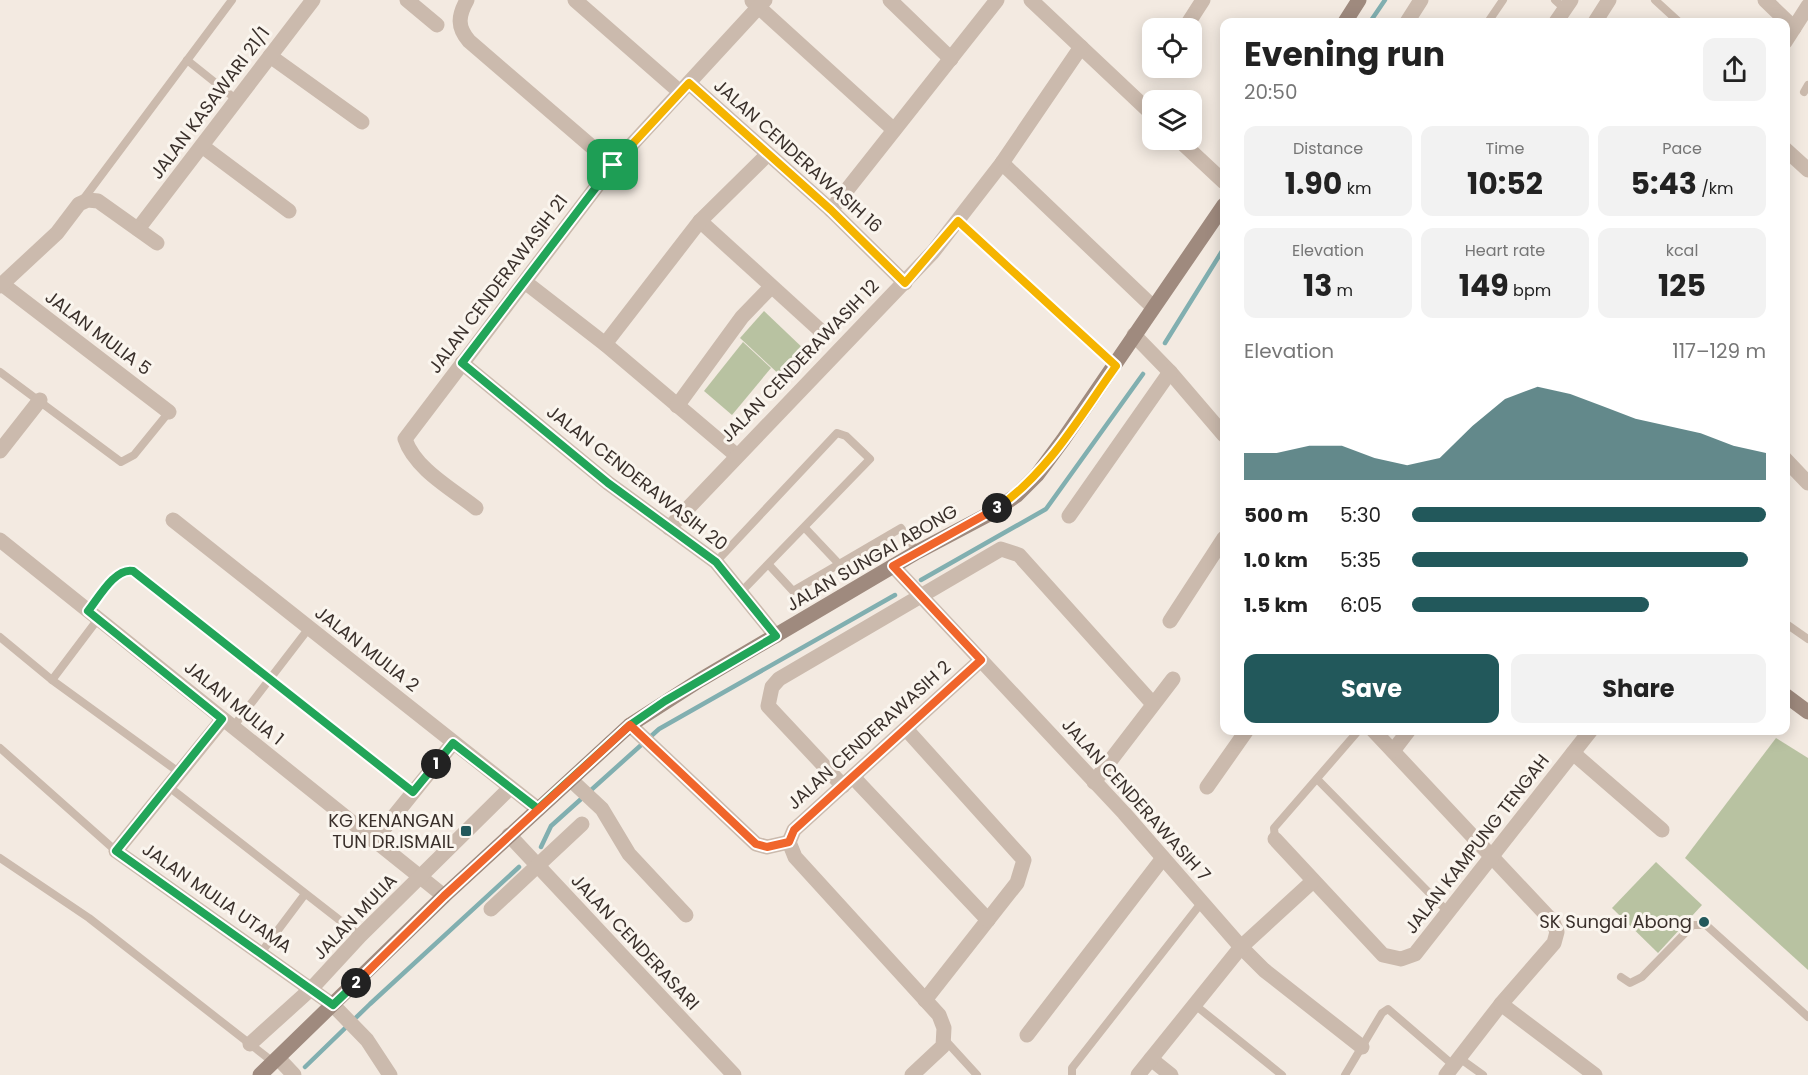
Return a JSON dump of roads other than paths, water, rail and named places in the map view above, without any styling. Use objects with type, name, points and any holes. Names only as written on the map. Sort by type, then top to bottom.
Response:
[{"type":"street","name":"JALAN KASAWARI 21/1","points":[[138,229],[312,0]]},
{"type":"street","points":[[407,0],[437,25]]},
{"type":"street","points":[[466,0],[460,17],[460,26],[469,41],[613,165]]},
{"type":"street","name":"JALAN CENDERAWASIH 16","points":[[575,0],[768,154],[831,210],[905,283]]},
{"type":"street","points":[[890,0],[951,59]]},
{"type":"street","points":[[831,210],[997,0]]},
{"type":"street","points":[[1031,0],[1142,105]]},
{"type":"street","points":[[1191,18],[1203,0]]},
{"type":"street","points":[[1348,18],[1359,0]]},
{"type":"street","points":[[1410,18],[1421,0]]},
{"type":"street","points":[[1597,18],[1608,0]]},
{"type":"street","points":[[1765,0],[1784,18]]},
{"type":"street","points":[[759,2],[894,130]]},
{"type":"street","name":"JALAN CENDERAWASIH 21","points":[[476,508],[418,462],[408,450],[405,439],[613,165],[759,2]]},
{"type":"street","points":[[1790,34],[1808,6]]},
{"type":"street","points":[[1790,24],[1794,28]]},
{"type":"street","name":"JALAN CENDERAWASIH 12","points":[[669,528],[736,455],[905,283],[958,221],[1002,163],[1081,47]]},
{"type":"street","points":[[270,56],[362,122]]},
{"type":"street","points":[[202,146],[289,211]]},
{"type":"street","points":[[1190,150],[1220,178]]},
{"type":"street","points":[[605,344],[700,221],[768,154]]},
{"type":"street","points":[[1790,154],[1808,170]]},
{"type":"street","points":[[1002,163],[1153,307]]},
{"type":"street","points":[[1,285],[57,233],[79,204],[88,200],[98,201],[157,243]]},
{"type":"street","name":"JALAN SUNGAI ABONG","points":[[260,1075],[444,896],[630,725],[665,701],[917,552],[991,513],[1017,495],[1037,475],[1116,366],[1134,335],[1220,211]]},
{"type":"street","points":[[700,221],[822,332]]},
{"type":"street","points":[[525,282],[605,344],[736,455]]},
{"type":"street","name":"JALAN MULIA 5","points":[[1,285],[169,412]]},
{"type":"street","points":[[677,406],[742,317],[771,287]]},
{"type":"street","points":[[1134,335],[1170,372],[1220,430]]},
{"type":"street","name":"JALAN CENDERAWASIH 20","points":[[462,363],[608,483],[716,562],[776,636]]},
{"type":"street","points":[[1069,516],[1170,372]]},
{"type":"street","points":[[0,451],[40,400]]},
{"type":"street","points":[[1790,464],[1808,483]]},
{"type":"street","name":"JALAN MULIA 2","points":[[173,520],[538,809]]},
{"type":"street","name":"JALAN MULIA 1","points":[[0,540],[444,896]]},
{"type":"street","points":[[1170,621],[1220,544]]},
{"type":"street","points":[[988,920],[768,706],[772,687],[779,679],[992,552],[1001,549],[1010,550],[1019,555],[1154,704]]},
{"type":"street","name":"JALAN CENDERAWASIH 7","points":[[893,566],[1094,782],[1241,947],[1264,970],[1362,1047]]},
{"type":"street","name":"JALAN CENDERAWASIH 2","points":[[789,842],[794,830],[981,660]]},
{"type":"street","points":[[1094,782],[1173,679]]},
{"type":"street","points":[[1790,699],[1808,712]]},
{"type":"street","points":[[116,851],[180,773],[228,723]]},
{"type":"street","points":[[630,725],[756,844],[767,847],[789,842],[795,857],[939,1015],[944,1043],[912,1075]]},
{"type":"street","points":[[906,729],[1024,860],[1017,883],[925,1000]]},
{"type":"street","points":[[1207,787],[1243,735]]},
{"type":"street","points":[[1378,735],[1553,922],[1557,932],[1554,943],[1501,1004],[1452,1066]]},
{"type":"street","points":[[1394,751],[1405,735]]},
{"type":"street","name":"JALAN KAMPUNG TENGAH","points":[[1313,881],[1383,956],[1401,959],[1415,954],[1587,735]]},
{"type":"street","points":[[374,840],[453,743]]},
{"type":"street","points":[[1573,753],[1662,830]]},
{"type":"street","points":[[571,780],[591,797],[629,854],[686,915]]},
{"type":"street","name":"JALAN MULIA","points":[[250,1044],[312,988],[360,936],[510,788]]},
{"type":"street","points":[[491,909],[582,824]]},
{"type":"street","name":"JALAN CENDERASARI","points":[[509,835],[734,1075]]},
{"type":"street","points":[[1138,1075],[1241,947],[1313,881],[1275,839]]},
{"type":"street","name":"JALAN MULIA UTAMA","points":[[116,851],[333,1005],[367,1040],[390,1075]]},
{"type":"street","points":[[1027,1035],[1163,858]]},
{"type":"street","points":[[1501,1004],[1595,1075]]},
{"type":"street","points":[[1151,1059],[1171,1075]]},
{"type":"street","points":[[275,1060],[294,1075]]},
{"type":"lane","points":[[79,204],[232,0]]},
{"type":"lane","points":[[1491,18],[1503,0]]},
{"type":"lane","points":[[1655,0],[1675,18]]},
{"type":"lane","points":[[188,60],[237,100]]},
{"type":"lane","points":[[958,221],[1116,366]]},
{"type":"lane","points":[[0,372],[121,462],[134,455],[169,412]]},
{"type":"lane","points":[[716,562],[837,433],[842,434],[870,459],[769,566],[741,592]]},
{"type":"lane","points":[[805,528],[839,564]]},
{"type":"lane","points":[[769,566],[793,591],[901,528],[917,552]]},
{"type":"lane","points":[[52,680],[119,573],[127,570],[133,571],[413,792]]},
{"type":"lane","points":[[1790,626],[1808,639]]},
{"type":"lane","points":[[228,723],[270,679],[309,628]]},
{"type":"lane","points":[[0,637],[52,680],[180,773]]},
{"type":"lane","points":[[1275,839],[1274,828],[1355,735]]},
{"type":"lane","name":"JALAN MULIA UTAMA","points":[[0,748],[116,851]]},
{"type":"lane","points":[[1317,779],[1448,912]]},
{"type":"lane","points":[[169,787],[360,936]]},
{"type":"lane","points":[[0,858],[89,918],[250,1044],[275,1060]]},
{"type":"lane","points":[[260,954],[305,894]]},
{"type":"lane","points":[[1072,1075],[1072,1068],[1202,902]]},
{"type":"lane","points":[[1621,977],[1630,983],[1642,977],[1694,925],[1706,925],[1808,1017]]},
{"type":"lane","points":[[1195,1005],[1282,1075]]},
{"type":"lane","points":[[1345,1075],[1382,1013],[1388,1009],[1452,1066],[1483,1075]]},
{"type":"lane","points":[[944,1043],[977,1075]]},
{"type":"waterway","points":[[1373,18],[1385,0]]},
{"type":"waterway","points":[[1165,343],[1220,254]]},
{"type":"waterway","points":[[921,580],[1046,509],[1143,374]]},
{"type":"waterway","points":[[541,847],[551,826],[659,729],[895,595]]},
{"type":"waterway","points":[[305,1067],[519,867]]},
{"type":"place","name":"KG KENANGAN TUN DR.ISMAIL","points":[[466,831]]},
{"type":"place","name":"SK Sungai Abong","points":[[1704,922]]}]
